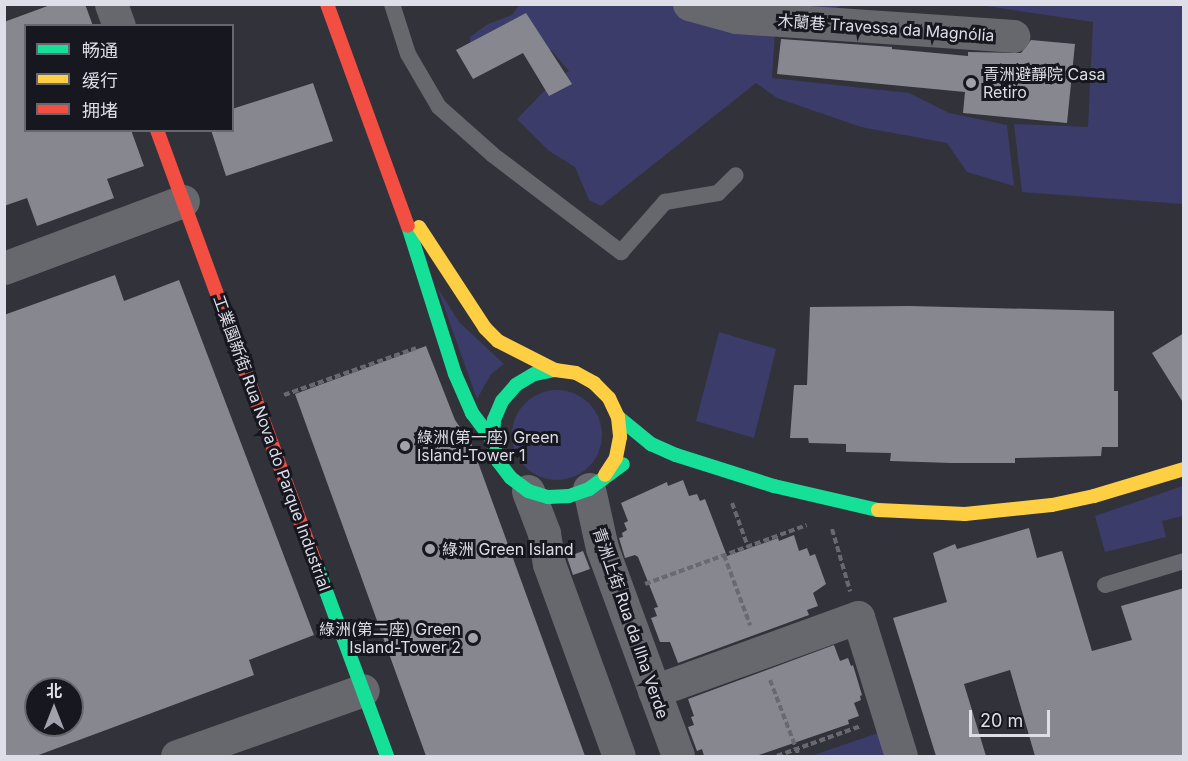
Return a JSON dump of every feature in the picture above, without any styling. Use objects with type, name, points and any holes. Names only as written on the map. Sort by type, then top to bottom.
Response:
[{"type":"main road","points":[[327,4],[397,193],[455,374],[472,414],[493,441]]},
{"type":"main road","name":"工業園新街 Rua Nova do Parque Industrial","points":[[158,132],[387,756]]},
{"type":"main road","points":[[397,193],[485,328],[498,341],[525,357],[555,370],[576,373],[594,383],[609,398],[618,417],[620,437],[616,458],[597,482]]},
{"type":"main road","points":[[555,370],[534,374],[516,385],[502,401],[494,420],[493,441],[498,461],[511,478],[528,491],[548,497],[569,496],[597,482],[628,460],[676,455]]},
{"type":"main road","points":[[618,417],[651,444],[676,455],[882,516],[1054,511],[1094,496],[1184,469]]},
{"type":"street","points":[[111,4],[117,24]]},
{"type":"street","name":"木蘭巷 Travessa da Magnólia","points":[[689,4],[736,17],[1013,36]]},
{"type":"street","points":[[4,268],[183,201]]},
{"type":"street","name":"青洲上街 Rua da Ilha Verde","points":[[597,482],[602,548],[678,756]]},
{"type":"street","points":[[528,491],[544,533],[549,564],[619,756]]},
{"type":"street","points":[[654,691],[858,617],[901,756]]},
{"type":"street","points":[[177,756],[363,690]]},
{"type":"lane","points":[[392,4],[408,54],[439,107],[493,155],[621,252],[665,202],[718,193],[736,174]]},
{"type":"lane","points":[[1105,585],[1184,561]]},
{"type":"path","points":[[258,404],[443,338]]},
{"type":"path","points":[[719,469],[748,547]]},
{"type":"path","points":[[822,497],[858,617]]},
{"type":"path","points":[[619,594],[828,518]]},
{"type":"path","points":[[777,756],[888,716]]},
{"type":"shaded area","points":[[519,5],[844,5],[775,32],[772,78],[909,93],[949,113],[1007,125],[1014,186],[967,172],[947,143],[861,127],[777,98],[756,83],[601,206],[589,200],[575,167],[549,151],[517,119],[554,81],[569,71],[552,51],[528,47],[470,58],[470,37],[488,24],[512,15]]},
{"type":"shaded area","points":[[979,5],[1183,5],[1183,204],[1022,192],[1014,124],[1088,127],[1093,22]]},
{"type":"shaded area","points":[[437,287],[459,322],[504,364],[491,374],[477,399]]},
{"type":"shaded area","points":[[719,332],[776,349],[754,438],[696,421]]},
{"type":"shaded area","points":[[557,390],[574,393],[589,403],[599,418],[602,435],[599,452],[589,467],[574,477],[557,480],[540,477],[525,467],[515,452],[512,435],[515,418],[525,403],[540,393]]},
{"type":"shaded area","points":[[1183,486],[1183,516],[1162,521],[1166,537],[1105,552],[1095,516]]},
{"type":"shaded area","points":[[884,731],[891,756],[811,756]]},
{"type":"building","points":[[53,4],[85,4],[92,24],[24,24],[24,132],[132,132],[144,166],[107,179],[114,198],[37,226],[27,198],[4,206],[4,22]]},
{"type":"building","points":[[526,13],[572,84],[549,96],[523,53],[473,79],[456,50]]},
{"type":"building","name":"青洲避靜院 Casa Retiro","points":[[781,39],[892,47],[892,49],[968,56],[968,52],[1021,53],[1031,40],[1075,44],[1067,123],[963,113],[965,92],[777,74]]},
{"type":"building","points":[[313,83],[333,141],[226,176],[212,132],[234,132],[234,108]]},
{"type":"building","points":[[115,275],[124,301],[179,280],[314,635],[249,660],[254,675],[36,756],[4,756],[4,315]]},
{"type":"building","points":[[909,306],[1114,311],[1114,391],[1118,391],[1118,447],[1102,447],[1101,456],[1015,458],[1015,463],[951,463],[890,461],[891,453],[846,452],[846,444],[809,443],[808,438],[790,438],[794,385],[807,385],[810,307]]},
{"type":"building","points":[[1184,333],[1184,404],[1152,353]]},
{"type":"building","name":"綠洲 Green Island","points":[[426,346],[455,420],[471,443],[585,756],[426,756],[295,394]]},
{"type":"building","points":[[683,480],[689,496],[697,494],[700,501],[705,499],[727,556],[778,538],[779,541],[794,535],[799,551],[807,548],[810,556],[815,554],[826,584],[813,593],[818,606],[807,610],[809,615],[678,663],[670,642],[660,642],[651,618],[657,616],[654,608],[658,607],[638,557],[635,555],[625,558],[619,538],[623,537],[622,533],[627,530],[624,523],[628,521],[621,503],[667,482],[668,486]]},
{"type":"building","points":[[1029,528],[1037,558],[1062,551],[1092,651],[1132,640],[1121,606],[1184,588],[1184,756],[1035,756],[1010,670],[964,684],[986,756],[936,756],[893,618],[947,602],[933,553],[955,544],[957,549]]},
{"type":"building","points":[[583,551],[590,569],[573,575],[567,557]]},
{"type":"building","points":[[834,645],[840,661],[848,658],[851,666],[853,665],[862,695],[861,700],[854,703],[859,716],[848,720],[849,724],[756,756],[704,756],[702,749],[697,751],[688,727],[694,725],[691,717],[694,716],[688,699]]},
{"type":"traffic: fast","points":[[408,226],[455,374],[472,413],[493,441]]},
{"type":"traffic: fast","points":[[555,370],[534,374],[516,385],[502,401],[494,420],[493,441],[498,461],[511,478],[528,491],[548,497],[569,496],[589,489],[623,464]]},
{"type":"traffic: fast","points":[[618,417],[651,444],[676,455],[774,486],[878,510]]},
{"type":"traffic: fast","points":[[316,564],[387,756]]},
{"type":"traffic: slow","points":[[419,227],[485,328],[498,341],[555,370],[576,373],[594,383],[609,398],[618,417],[620,437],[616,458],[605,475]]},
{"type":"traffic: slow","points":[[878,510],[965,514],[1052,505],[1094,496],[1184,469]]},
{"type":"traffic: jam","points":[[327,4],[408,226]]},
{"type":"traffic: jam","points":[[158,132],[316,564]]},
{"type":"place","name":"青洲避靜院 Casa Retiro","points":[[971,83]]},
{"type":"place","name":"綠洲(第一座) Green Island-Tower 1","points":[[405,446]]},
{"type":"place","name":"綠洲 Green Island","points":[[430,549]]},
{"type":"place","name":"綠洲(第二座) Green Island-Tower 2","points":[[473,638]]}]
